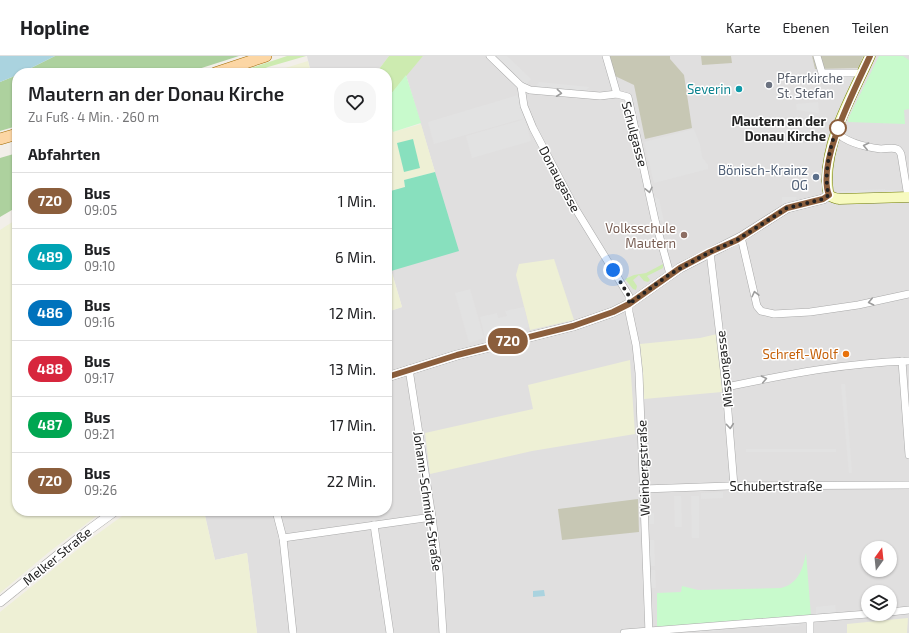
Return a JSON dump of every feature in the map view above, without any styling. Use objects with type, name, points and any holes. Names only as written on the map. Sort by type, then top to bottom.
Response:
[{"type":"main road","points":[[229,68],[266,56]]},
{"type":"main road","points":[[870,56],[836,132],[827,169],[829,195],[833,198],[839,199],[908,197]]},
{"type":"main road","points":[[0,139],[12,135]]},
{"type":"street","points":[[490,56],[521,86]]},
{"type":"street","points":[[606,56],[617,94]]},
{"type":"street","points":[[817,56],[822,73],[862,73]]},
{"type":"street","name":"Schulgasse","points":[[521,86],[530,90],[576,95],[600,96],[617,94],[628,98],[655,220],[670,274]]},
{"type":"street","name":"Donaugasse","points":[[521,86],[524,106],[533,128],[575,208],[628,294],[629,304]]},
{"type":"street","points":[[836,132],[843,138],[863,145],[896,149],[899,151],[901,154],[908,197]]},
{"type":"street","points":[[392,375],[464,353],[592,320],[629,304],[670,274],[741,237],[787,208],[823,199],[829,195]]},
{"type":"street","points":[[741,237],[757,306],[761,311],[774,314],[810,312],[858,305],[909,294]]},
{"type":"street","name":"Missongasse","points":[[710,252],[726,387],[734,486]]},
{"type":"street","name":"Weinbergstraße","points":[[629,304],[639,373],[649,632]]},
{"type":"street","points":[[726,387],[828,367],[905,361],[909,455]]},
{"type":"street","name":"Johann-Schmidt-Straße","points":[[409,369],[439,571],[443,633]]},
{"type":"street","name":"Schubertstraße","points":[[643,489],[734,486],[909,485]]},
{"type":"street","name":"Melker Straße","points":[[0,602],[108,516]]},
{"type":"street","points":[[277,516],[283,538],[293,633]]},
{"type":"street","points":[[283,538],[432,517]]},
{"type":"street","points":[[374,525],[390,633]]},
{"type":"street","points":[[897,611],[909,610]]},
{"type":"street","points":[[624,633],[861,615]]},
{"type":"street","points":[[810,619],[810,633]]},
{"type":"shaded area","points":[[307,56],[389,56],[380,68],[310,68]]},
{"type":"shaded area","points":[[423,56],[909,56],[909,633],[257,633],[247,553],[215,560],[205,516],[392,516],[392,310],[402,307],[392,273],[392,191],[405,187],[435,172],[406,75]]},
{"type":"shaded area","points":[[496,56],[507,56],[531,79],[526,85]]},
{"type":"shaded area","points":[[608,56],[670,56],[670,59],[684,75],[692,128],[645,139],[634,85],[615,76]]},
{"type":"shaded area","points":[[701,56],[731,56],[732,63],[702,65]]},
{"type":"shaded area","points":[[812,56],[863,56],[859,68],[815,69]]},
{"type":"shaded area","points":[[308,61],[310,68],[285,68]]},
{"type":"shaded area","points":[[824,77],[846,77],[846,81],[824,81]]},
{"type":"shaded area","points":[[539,82],[589,87],[584,93],[534,88]]},
{"type":"shaded area","points":[[518,95],[525,118],[434,144],[428,122]]},
{"type":"shaded area","points":[[818,102],[819,113],[797,110],[796,104]]},
{"type":"shaded area","points":[[525,119],[531,141],[472,158],[466,136]]},
{"type":"shaded area","points":[[421,124],[435,172],[404,180],[405,187],[392,191],[392,128],[393,132]]},
{"type":"shaded area","points":[[694,129],[700,144],[702,157],[708,165],[708,169],[654,183],[644,142]]},
{"type":"shaded area","points":[[885,189],[901,190],[901,192],[841,195],[840,191]]},
{"type":"shaded area","points":[[652,196],[659,199],[664,222],[657,219]]},
{"type":"shaded area","points":[[782,197],[797,197],[796,200],[789,200],[789,204],[782,204]]},
{"type":"shaded area","points":[[12,222],[12,516],[96,516],[49,552],[0,593],[0,230]]},
{"type":"shaded area","points":[[554,259],[574,320],[530,330],[516,275],[519,264]]},
{"type":"shaded area","points":[[392,273],[402,307],[392,310]]},
{"type":"shaded area","points":[[470,289],[484,338],[469,343],[455,293]]},
{"type":"shaded area","points":[[524,307],[529,327],[485,338],[480,317],[497,313],[498,318],[507,316],[505,311]]},
{"type":"shaded area","points":[[717,334],[722,392],[644,399],[640,344],[700,338]]},
{"type":"shaded area","points":[[630,360],[635,434],[532,451],[430,474],[425,433],[533,409],[528,385]]},
{"type":"shaded area","points":[[841,384],[845,384],[852,473],[849,473]]},
{"type":"shaded area","points":[[746,449],[836,449],[836,452],[746,452]]},
{"type":"shaded area","points":[[723,492],[723,498],[701,499],[701,493]]},
{"type":"shaded area","points":[[674,496],[681,496],[682,527],[675,527]]},
{"type":"shaded area","points":[[691,496],[699,496],[699,538],[692,538]]},
{"type":"shaded area","points":[[638,499],[639,532],[562,540],[558,509]]},
{"type":"shaded area","points":[[648,513],[654,513],[654,524],[648,524]]},
{"type":"shaded area","points":[[122,516],[205,516],[215,560],[247,553],[257,633],[0,633],[0,612],[92,538]]},
{"type":"shaded area","points":[[649,540],[654,540],[655,566],[650,566]]},
{"type":"shaded area","points":[[650,570],[655,570],[656,588],[650,588]]},
{"type":"shaded area","points":[[835,605],[836,613],[816,615],[816,607]]},
{"type":"shaded area","points":[[908,618],[907,633],[847,633],[847,624],[897,621],[897,619]]},
{"type":"shaded area","points":[[800,623],[799,626],[763,628],[761,626]]},
{"type":"shaded area","points":[[725,628],[722,631],[668,633]]},
{"type":"green space","points":[[55,56],[239,56],[202,68],[31,68]]},
{"type":"green space","points":[[287,56],[306,56],[266,68],[251,68]]},
{"type":"green space","points":[[389,56],[423,56],[392,93],[392,68],[380,68]]},
{"type":"green space","points":[[879,56],[903,56],[909,60],[909,109],[904,110],[905,124],[848,122],[849,117]]},
{"type":"green space","points":[[406,75],[421,123],[393,132],[392,93]]},
{"type":"green space","points":[[12,77],[12,127],[0,131],[0,82]]},
{"type":"green space","points":[[413,139],[420,168],[404,172],[397,143]]},
{"type":"green space","points":[[12,154],[12,210],[0,217],[0,158]]},
{"type":"green space","points":[[435,172],[459,251],[392,271],[392,191],[405,187],[404,180]]},
{"type":"green space","points":[[663,264],[663,268],[647,276],[650,280],[648,282],[644,281],[639,275],[633,280],[637,286],[636,290],[633,289],[625,279],[634,275],[646,273]]},
{"type":"green space","points":[[806,553],[811,616],[657,628],[657,593],[681,592],[682,586],[698,590],[781,588],[792,583],[799,575]]},
{"type":"water","points":[[0,56],[55,56],[31,68],[12,68],[12,77],[0,82]]},
{"type":"water","points":[[544,590],[545,596],[533,597],[533,591]]},
{"type":"bus line","name":"720","points":[[392,375],[508,341],[573,326],[613,312],[629,304],[680,268],[737,240],[787,208],[823,199],[829,195],[827,169],[832,143],[870,56]]},
{"type":"place","name":"Pfarrkirche St. Stefan","points":[[769,85]]},
{"type":"place","name":"Severin","points":[[739,89]]},
{"type":"place","name":"Mautern an der Donau Kirche","points":[[838,128]]},
{"type":"place","name":"Bönisch-Krainz OG","points":[[816,177]]},
{"type":"place","name":"Volksschule Mautern","points":[[684,235]]},
{"type":"place","name":"Schrefl-Wolf","points":[[846,354]]},
{"type":"route","points":[[613,270],[629,296],[629,304],[670,274],[710,252],[737,240],[787,208],[823,199],[829,195],[827,169],[832,143],[838,128]]}]
